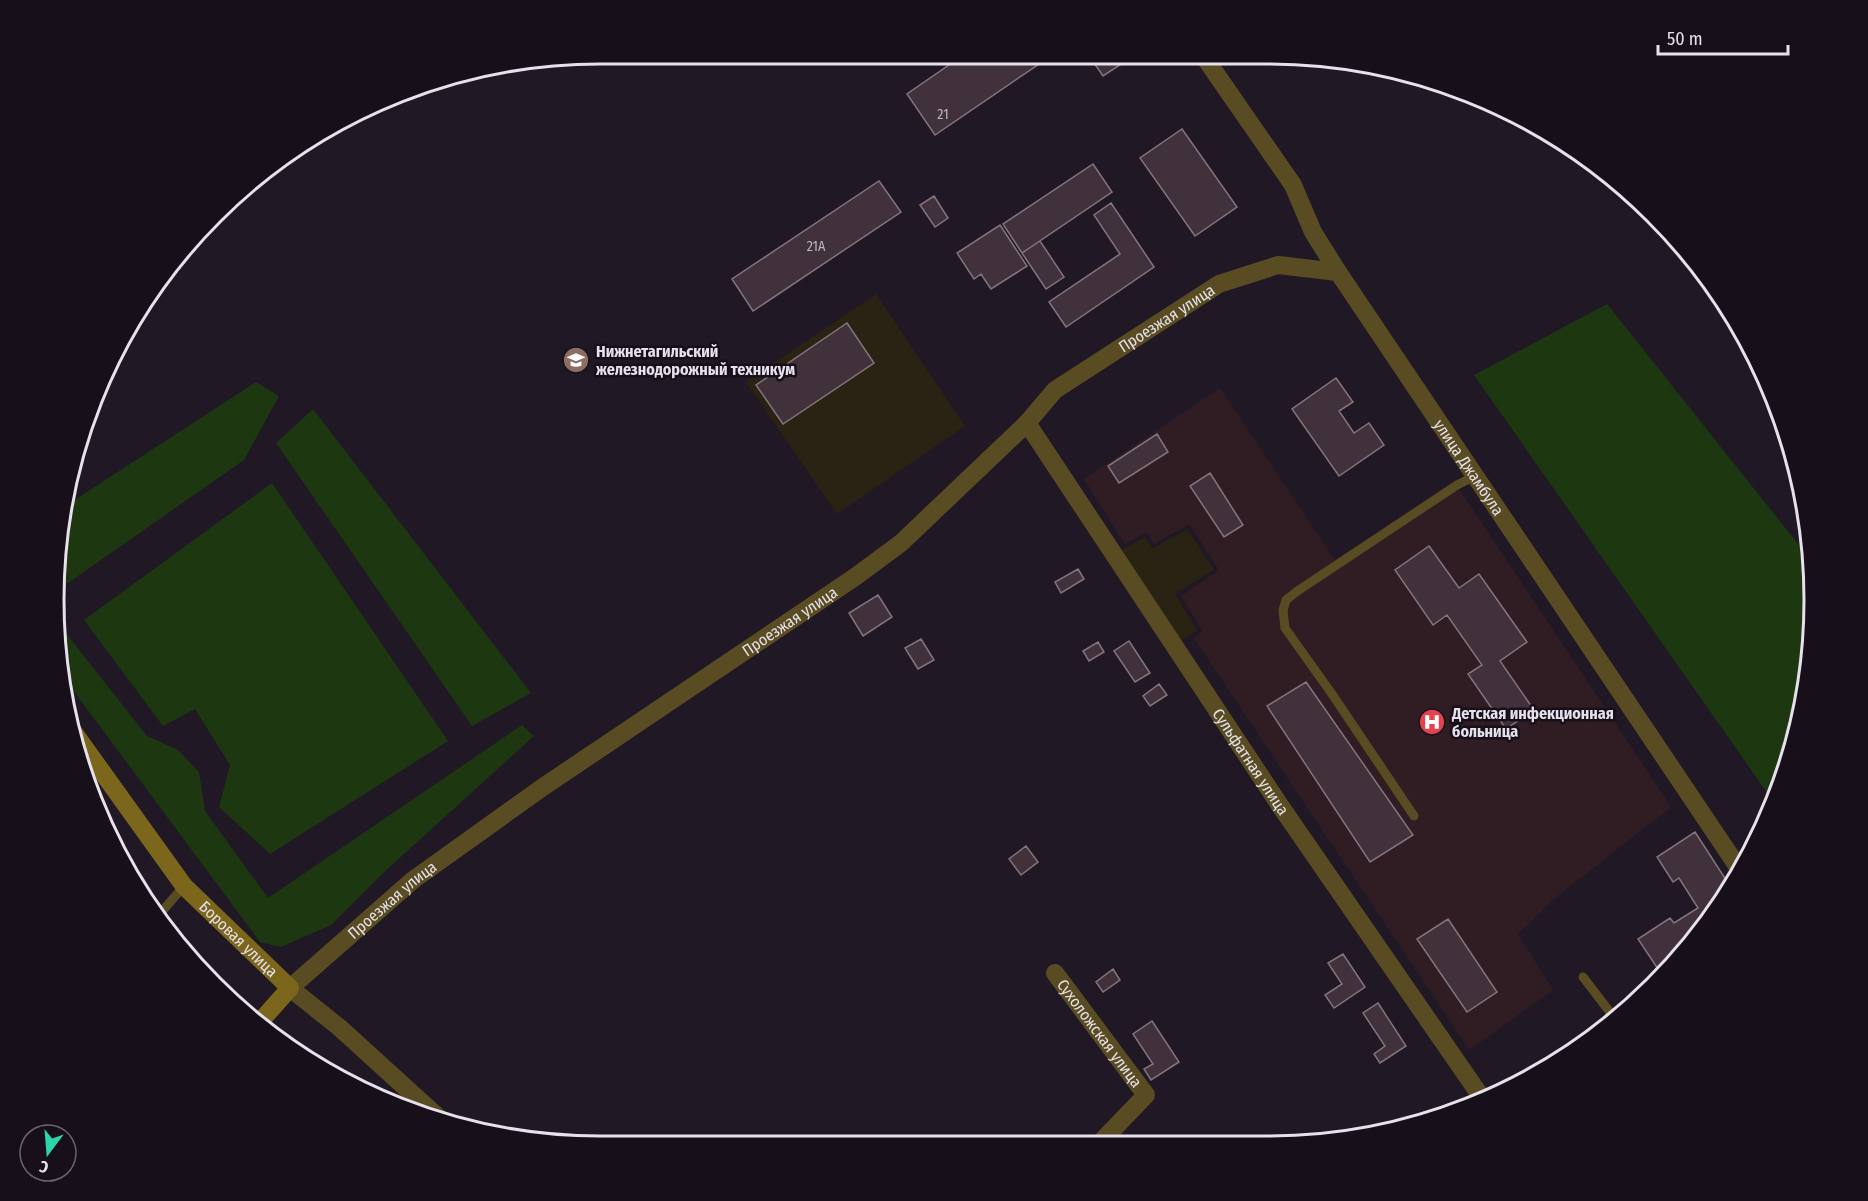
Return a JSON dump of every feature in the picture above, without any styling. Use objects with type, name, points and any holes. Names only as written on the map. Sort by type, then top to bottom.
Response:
[{"type":"street","name":"улица Джамбула","points":[[1209,64],[1293,185],[1313,231],[1338,272],[1735,862]]},
{"type":"street","name":"Проезжая улица","points":[[264,1017],[290,988],[413,880],[543,788],[855,577],[901,543],[1027,423],[1055,390],[1219,284],[1278,265],[1338,272]]},
{"type":"street","name":"Сульфатная улица","points":[[1027,423],[1273,794],[1479,1093]]},
{"type":"street","name":"Боровая улица","points":[[86,750],[184,886],[290,988],[340,1028],[428,1108]]},
{"type":"street","name":"Сухоложская улица","points":[[1054,973],[1146,1095],[1107,1136]]},
{"type":"lane","points":[[1414,816],[1285,628],[1282,610],[1286,600],[1296,592],[1457,485],[1475,476]]},
{"type":"lane","points":[[163,910],[184,886]]},
{"type":"lane","points":[[1583,977],[1610,1012]]},
{"type":"shaded area","points":[[876,294],[965,426],[837,514],[746,382]]},
{"type":"shaded area","name":"Детская инфекционная больница","points":[[1220,388],[1335,560],[1455,483],[1671,807],[1555,898],[1518,934],[1553,990],[1469,1050],[1194,638],[1203,631],[1181,596],[1219,570],[1189,524],[1154,544],[1147,532],[1125,544],[1084,479]]},
{"type":"shaded area","points":[[1187,529],[1214,570],[1175,594],[1197,630],[1181,640],[1121,550],[1145,537],[1152,549]]},
{"type":"green space","points":[[1607,304],[1800,547],[1804,600],[1799,670],[1785,739],[1768,793],[1474,375]]},
{"type":"green space","points":[[256,382],[279,396],[244,460],[65,585],[69,531],[74,500]]},
{"type":"green space","points":[[313,409],[531,693],[472,726],[276,443]]},
{"type":"green space","points":[[272,483],[448,741],[270,854],[219,807],[230,765],[195,709],[163,726],[84,620]]},
{"type":"green space","points":[[66,633],[147,736],[178,750],[199,772],[205,811],[268,898],[522,725],[534,736],[383,873],[331,925],[281,947],[260,942],[72,689]]},
{"type":"building","points":[[950,64],[1039,64],[935,135],[907,94]]},
{"type":"building","points":[[1095,64],[1121,64],[1103,76]]},
{"type":"building","points":[[1182,129],[1237,207],[1195,236],[1140,158]]},
{"type":"building","points":[[1093,164],[1112,192],[1022,253],[1003,224]]},
{"type":"building","points":[[879,181],[901,212],[753,311],[732,279]]},
{"type":"building","points":[[934,196],[948,218],[935,227],[920,205]]},
{"type":"building","points":[[1111,203],[1154,267],[1066,327],[1049,302],[1120,254],[1094,215]]},
{"type":"building","points":[[1000,225],[1027,266],[991,289],[981,274],[974,279],[957,253]]},
{"type":"building","points":[[1040,241],[1064,277],[1046,289],[1022,253]]},
{"type":"building","points":[[847,323],[874,363],[783,424],[756,385]]},
{"type":"building","points":[[1336,378],[1353,402],[1339,411],[1354,433],[1369,423],[1384,445],[1339,476],[1292,409]]},
{"type":"building","points":[[1157,434],[1168,452],[1119,483],[1108,466]]},
{"type":"building","points":[[1210,473],[1243,525],[1224,537],[1190,486]]},
{"type":"building","points":[[1429,546],[1459,588],[1479,574],[1527,642],[1500,661],[1534,710],[1506,729],[1468,674],[1482,665],[1447,615],[1433,625],[1395,570]]},
{"type":"building","points":[[1078,569],[1084,579],[1061,593],[1055,582]]},
{"type":"building","points":[[878,595],[892,617],[863,636],[849,613]]},
{"type":"building","points":[[921,639],[934,660],[918,669],[905,648]]},
{"type":"building","points":[[1129,641],[1150,673],[1135,682],[1114,651]]},
{"type":"building","points":[[1098,642],[1104,652],[1089,661],[1083,651]]},
{"type":"building","points":[[1306,682],[1413,835],[1370,862],[1267,706]]},
{"type":"building","points":[[1159,684],[1167,695],[1150,706],[1143,696]]},
{"type":"building","points":[[1695,832],[1725,879],[1693,927],[1657,968],[1638,939],[1670,918],[1674,923],[1698,908],[1679,878],[1673,882],[1657,857]]},
{"type":"building","points":[[1026,846],[1038,862],[1021,875],[1009,859]]},
{"type":"building","points":[[1448,919],[1497,992],[1467,1012],[1417,939]]},
{"type":"building","points":[[1343,954],[1365,987],[1334,1008],[1325,995],[1342,984],[1328,963]]},
{"type":"building","points":[[1113,969],[1120,980],[1103,992],[1096,982]]},
{"type":"building","points":[[1378,1003],[1406,1046],[1380,1063],[1374,1054],[1385,1046],[1363,1013]]},
{"type":"building","points":[[1152,1021],[1179,1062],[1151,1080],[1144,1069],[1153,1064],[1133,1034]]},
{"type":"place","name":"Нижнетагильский железнодорожный техникум","points":[[576,360]]},
{"type":"place","name":"Детская инфекционная больница","points":[[1432,722]]}]
